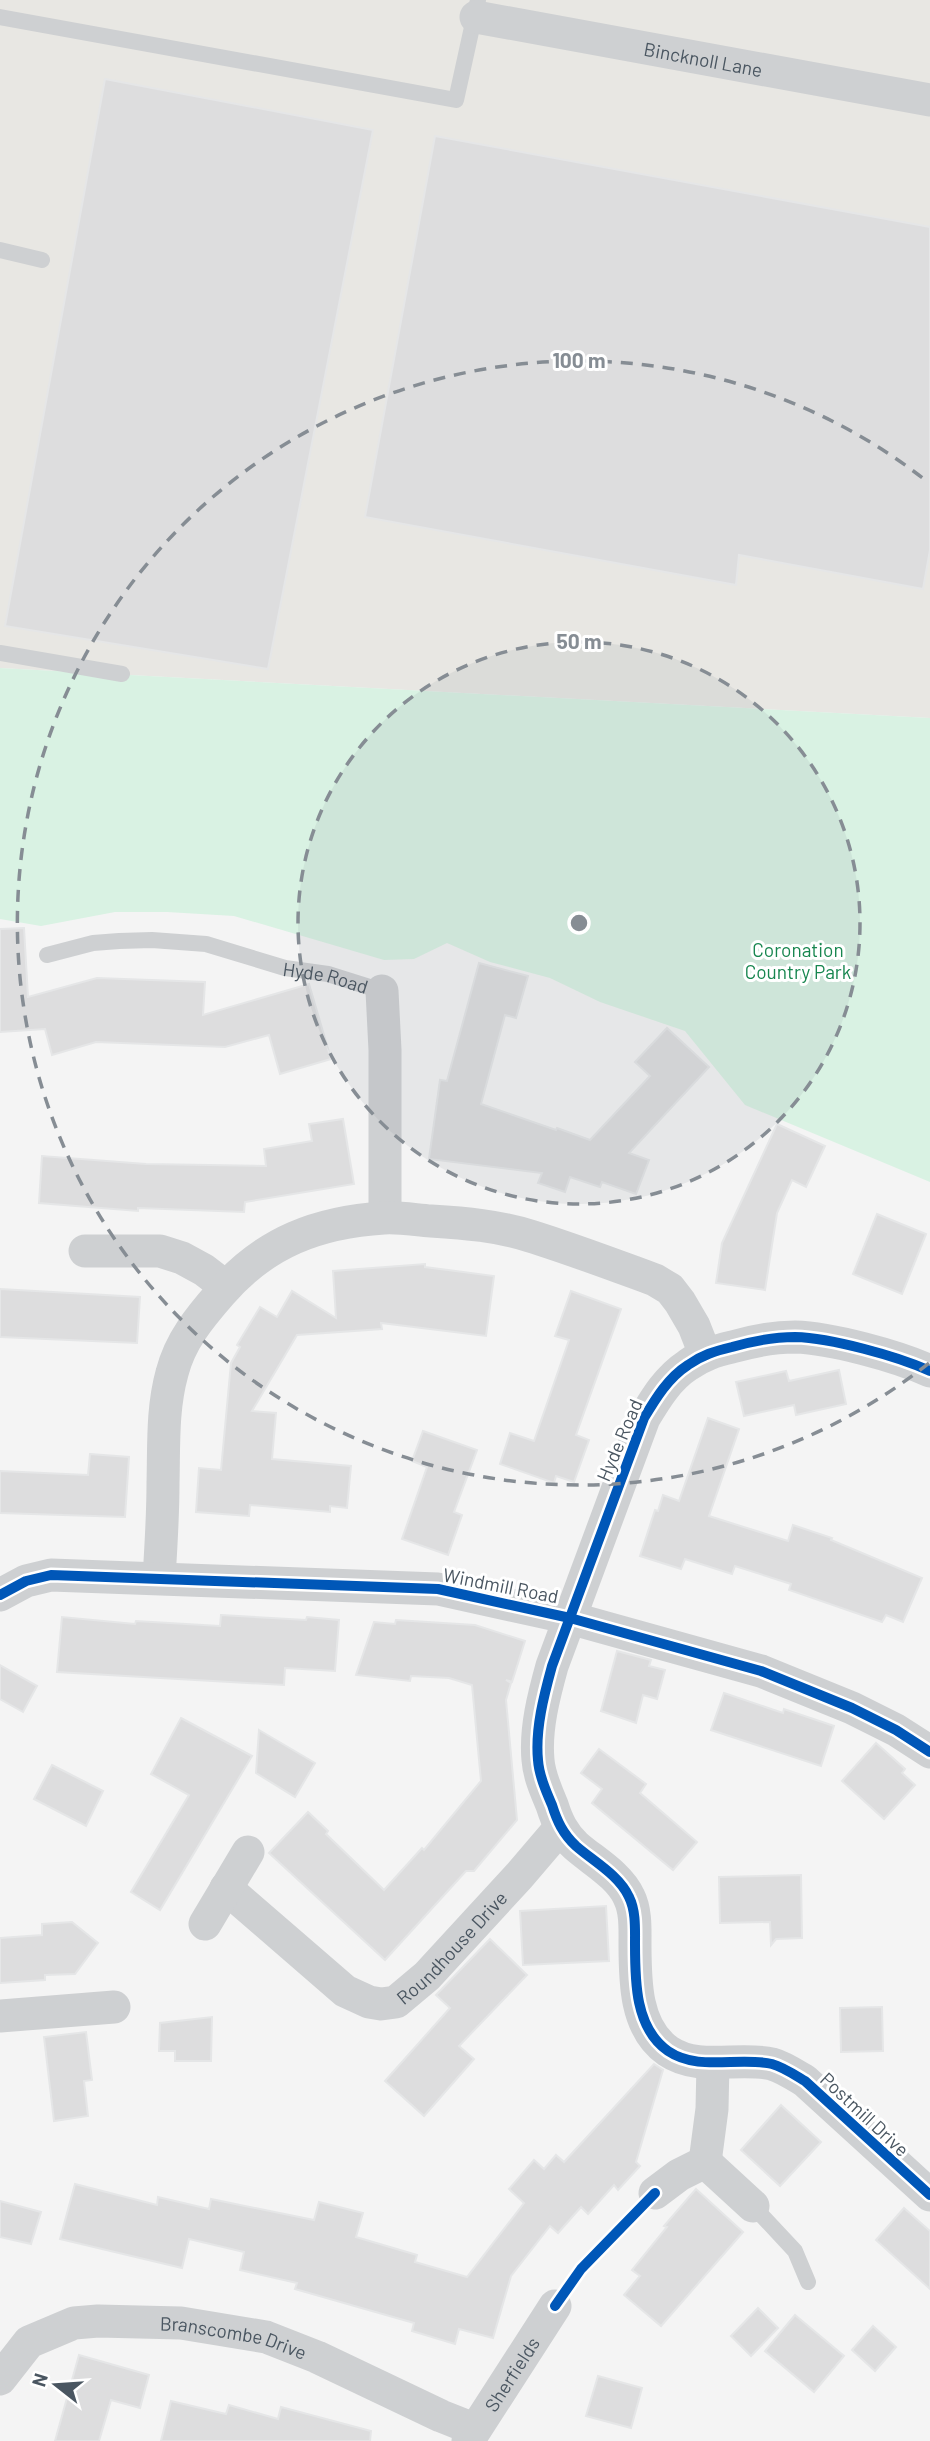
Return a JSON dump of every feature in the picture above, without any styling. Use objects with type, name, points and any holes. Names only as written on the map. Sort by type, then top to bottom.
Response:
[{"type":"street","name":"Bincknoll Lane","points":[[477,8],[930,100]]},
{"type":"street","name":"Hyde Road","points":[[382,991],[386,1062],[385,1217]]},
{"type":"street","points":[[159,1578],[163,1522],[164,1428],[172,1371],[189,1334],[226,1287],[266,1251],[288,1239],[325,1226],[385,1217],[461,1223],[529,1236],[655,1280],[670,1289],[694,1326],[705,1354]]},
{"type":"street","points":[[85,1251],[160,1251],[183,1258],[226,1287]]},
{"type":"street","name":"Hyde Road","points":[[570,1618],[644,1418],[668,1382],[686,1366],[705,1354],[769,1338],[797,1337],[824,1340],[930,1370]]},
{"type":"street","name":"Windmill Road","points":[[0,1595],[26,1581],[51,1575],[438,1589],[570,1618],[761,1671],[852,1708],[896,1730],[930,1752]]},
{"type":"street","name":"Postmill Drive","points":[[570,1618],[545,1693],[538,1760],[560,1828],[574,1844],[620,1883],[629,1897],[634,1915],[638,1992],[641,2012],[648,2029],[669,2051],[684,2059],[713,2063],[762,2062],[776,2065],[805,2081],[930,2195]]},
{"type":"street","name":"Roundhouse Drive","points":[[226,1888],[345,1990],[369,2002],[396,2002],[428,1976],[560,1828]]},
{"type":"street","points":[[205,1924],[247,1852]]},
{"type":"street","points":[[0,2016],[114,2007]]},
{"type":"street","points":[[705,2162],[712,2109],[713,2063]]},
{"type":"street","points":[[656,2193],[679,2175],[705,2162]]},
{"type":"street","points":[[705,2162],[753,2206]]},
{"type":"street","name":"Sherfields","points":[[471,2435],[555,2306]]},
{"type":"street","name":"Branscombe Drive","points":[[0,2379],[29,2342],[74,2323],[98,2320],[181,2322],[266,2337],[317,2357],[442,2416],[471,2435]]},
{"type":"lane","points":[[0,17],[456,100],[477,8]]},
{"type":"lane","points":[[0,250],[42,260]]},
{"type":"lane","points":[[0,653],[122,674]]},
{"type":"lane","name":"Hyde Road","points":[[47,955],[93,943],[152,940],[194,942],[224,948],[285,968],[328,974],[382,991]]},
{"type":"lane","points":[[753,2206],[795,2251],[808,2282]]},
{"type":"shaded area","points":[[0,0],[930,0],[930,718],[0,668]]},
{"type":"green space","name":"Coronation Country Park","points":[[0,668],[930,718],[930,1182],[745,1105],[685,1031],[600,1002],[550,978],[490,962],[447,943],[414,959],[384,960],[234,916],[115,912],[41,926],[0,919]]},
{"type":"building","points":[[105,79],[373,130],[268,669],[5,626]]},
{"type":"building","points":[[435,136],[930,227],[930,550],[923,589],[739,555],[736,585],[365,517]]},
{"type":"building","points":[[24,928],[28,997],[97,978],[205,982],[203,1015],[309,984],[331,1059],[280,1074],[269,1035],[225,1047],[96,1042],[52,1055],[45,1029],[0,1032],[0,929]]},
{"type":"building","points":[[479,963],[528,976],[516,1018],[505,1015],[481,1104],[590,1140],[650,1076],[635,1062],[667,1028],[709,1067],[629,1153],[649,1160],[636,1194],[602,1182],[600,1187],[570,1177],[565,1192],[538,1183],[542,1173],[429,1159],[440,1080],[447,1081]]},
{"type":"building","points":[[343,1119],[354,1184],[245,1202],[244,1212],[138,1208],[138,1211],[39,1203],[42,1156],[146,1164],[266,1166],[264,1149],[312,1141],[309,1124]]},
{"type":"building","points":[[777,1124],[825,1146],[806,1187],[792,1180],[777,1213],[765,1290],[716,1283],[722,1243]]},
{"type":"building","points":[[877,1214],[926,1234],[902,1294],[853,1274]]},
{"type":"building","points":[[425,1264],[425,1267],[494,1276],[486,1336],[381,1323],[382,1329],[297,1335],[252,1411],[276,1413],[272,1459],[351,1466],[347,1508],[330,1506],[330,1512],[250,1505],[249,1516],[196,1512],[199,1468],[221,1470],[231,1363],[240,1347],[237,1345],[260,1307],[277,1317],[292,1291],[336,1318],[333,1271]]},
{"type":"building","points":[[0,1289],[140,1297],[137,1343],[0,1337]]},
{"type":"building","points":[[571,1291],[621,1309],[576,1435],[589,1440],[574,1482],[556,1476],[554,1483],[500,1464],[510,1433],[534,1441],[569,1340],[555,1336]]},
{"type":"building","points":[[839,1370],[846,1404],[796,1415],[794,1405],[744,1416],[736,1382],[786,1371],[789,1381]]},
{"type":"building","points":[[708,1418],[739,1429],[709,1516],[788,1541],[793,1525],[832,1538],[831,1540],[922,1578],[903,1622],[886,1615],[882,1622],[789,1590],[791,1584],[735,1566],[732,1574],[685,1559],[681,1569],[640,1556],[655,1510],[658,1511],[663,1495],[679,1501]]},
{"type":"building","points":[[423,1431],[477,1450],[454,1512],[462,1515],[448,1555],[402,1539],[427,1467],[412,1461]]},
{"type":"building","points":[[90,1454],[129,1457],[125,1517],[0,1513],[0,1471],[88,1475]]},
{"type":"building","points":[[221,1615],[339,1620],[335,1671],[285,1668],[284,1685],[57,1672],[62,1617],[135,1624],[136,1621],[220,1626]]},
{"type":"building","points":[[396,1620],[475,1625],[525,1641],[512,1682],[506,1680],[511,1683],[506,1700],[517,1820],[474,1871],[466,1871],[385,1960],[269,1853],[308,1812],[328,1831],[326,1834],[384,1890],[422,1848],[424,1850],[481,1781],[472,1685],[449,1678],[411,1676],[410,1681],[356,1675],[374,1622],[395,1624]]},
{"type":"building","points":[[617,1651],[651,1660],[649,1666],[665,1670],[657,1699],[643,1695],[636,1723],[601,1711]]},
{"type":"building","points":[[0,1665],[37,1686],[23,1712],[0,1699]]},
{"type":"building","points":[[724,1693],[783,1713],[784,1709],[834,1726],[821,1766],[711,1730]]},
{"type":"building","points":[[181,1718],[252,1756],[160,1910],[131,1892],[189,1795],[151,1774]]},
{"type":"building","points":[[259,1730],[315,1763],[295,1797],[256,1773]]},
{"type":"building","points":[[876,1743],[905,1769],[902,1773],[915,1785],[884,1819],[842,1781]]},
{"type":"building","points":[[599,1749],[646,1784],[640,1793],[697,1842],[673,1870],[592,1803],[602,1789],[581,1773]]},
{"type":"building","points":[[52,1765],[103,1791],[86,1826],[34,1799]]},
{"type":"building","points":[[801,1875],[802,1938],[776,1939],[771,1945],[770,1922],[720,1923],[719,1877]]},
{"type":"building","points":[[606,1906],[609,1961],[523,1965],[520,1911]]},
{"type":"building","points":[[72,1922],[98,1943],[75,1974],[45,1975],[45,1980],[0,1983],[0,1938],[42,1935],[42,1924]]},
{"type":"building","points":[[490,1939],[527,1975],[459,2046],[474,2059],[424,2116],[385,2081],[450,2008],[436,1995]]},
{"type":"building","points":[[882,2007],[883,2051],[841,2052],[840,2008]]},
{"type":"building","points":[[212,2017],[211,2061],[175,2061],[175,2051],[159,2051],[160,2023]]},
{"type":"building","points":[[86,2032],[92,2080],[84,2081],[88,2116],[54,2121],[44,2037]]},
{"type":"building","points":[[654,2064],[663,2070],[636,2162],[640,2166],[618,2190],[614,2185],[588,2214],[581,2207],[558,2233],[550,2226],[511,2276],[493,2338],[459,2329],[455,2344],[412,2331],[414,2323],[295,2289],[297,2283],[240,2270],[244,2252],[189,2239],[182,2268],[60,2239],[75,2184],[157,2205],[158,2197],[209,2209],[211,2199],[314,2220],[319,2202],[363,2213],[356,2237],[417,2255],[415,2262],[467,2277],[524,2203],[509,2189],[534,2160],[544,2169],[556,2155],[564,2162]]},
{"type":"building","points":[[781,2105],[821,2142],[780,2186],[741,2150]]},
{"type":"building","points":[[696,2189],[743,2232],[661,2326],[624,2295],[640,2276],[632,2270],[667,2227],[664,2226]]},
{"type":"building","points":[[0,2201],[41,2212],[31,2244],[0,2237]]},
{"type":"building","points":[[904,2208],[930,2231],[930,2289],[876,2240]]},
{"type":"building","points":[[758,2308],[778,2328],[751,2356],[731,2336]]},
{"type":"building","points":[[795,2315],[844,2356],[814,2392],[765,2351]]},
{"type":"building","points":[[873,2326],[896,2347],[875,2371],[852,2350]]},
{"type":"building","points":[[79,2355],[149,2375],[140,2408],[111,2400],[99,2441],[55,2441]]},
{"type":"building","points":[[598,2376],[642,2388],[631,2428],[586,2416]]},
{"type":"building","points":[[171,2401],[226,2414],[229,2405],[278,2419],[281,2407],[371,2431],[370,2441],[161,2441]]},
{"type":"cycle path","points":[[930,1371],[864,1349],[795,1337],[763,1340],[714,1352],[693,1362],[674,1376],[644,1418],[552,1666],[541,1712],[537,1748],[541,1777],[564,1832],[576,1846],[619,1882],[631,1902],[635,1920],[639,2003],[649,2030],[657,2041],[668,2051],[693,2061],[759,2062],[789,2071],[805,2081],[930,2195]]},
{"type":"cycle path","points":[[0,1595],[26,1581],[51,1575],[438,1589],[570,1618],[761,1671],[852,1708],[896,1730],[930,1752]]},
{"type":"cycle path","points":[[555,2306],[581,2269],[655,2193]]}]
